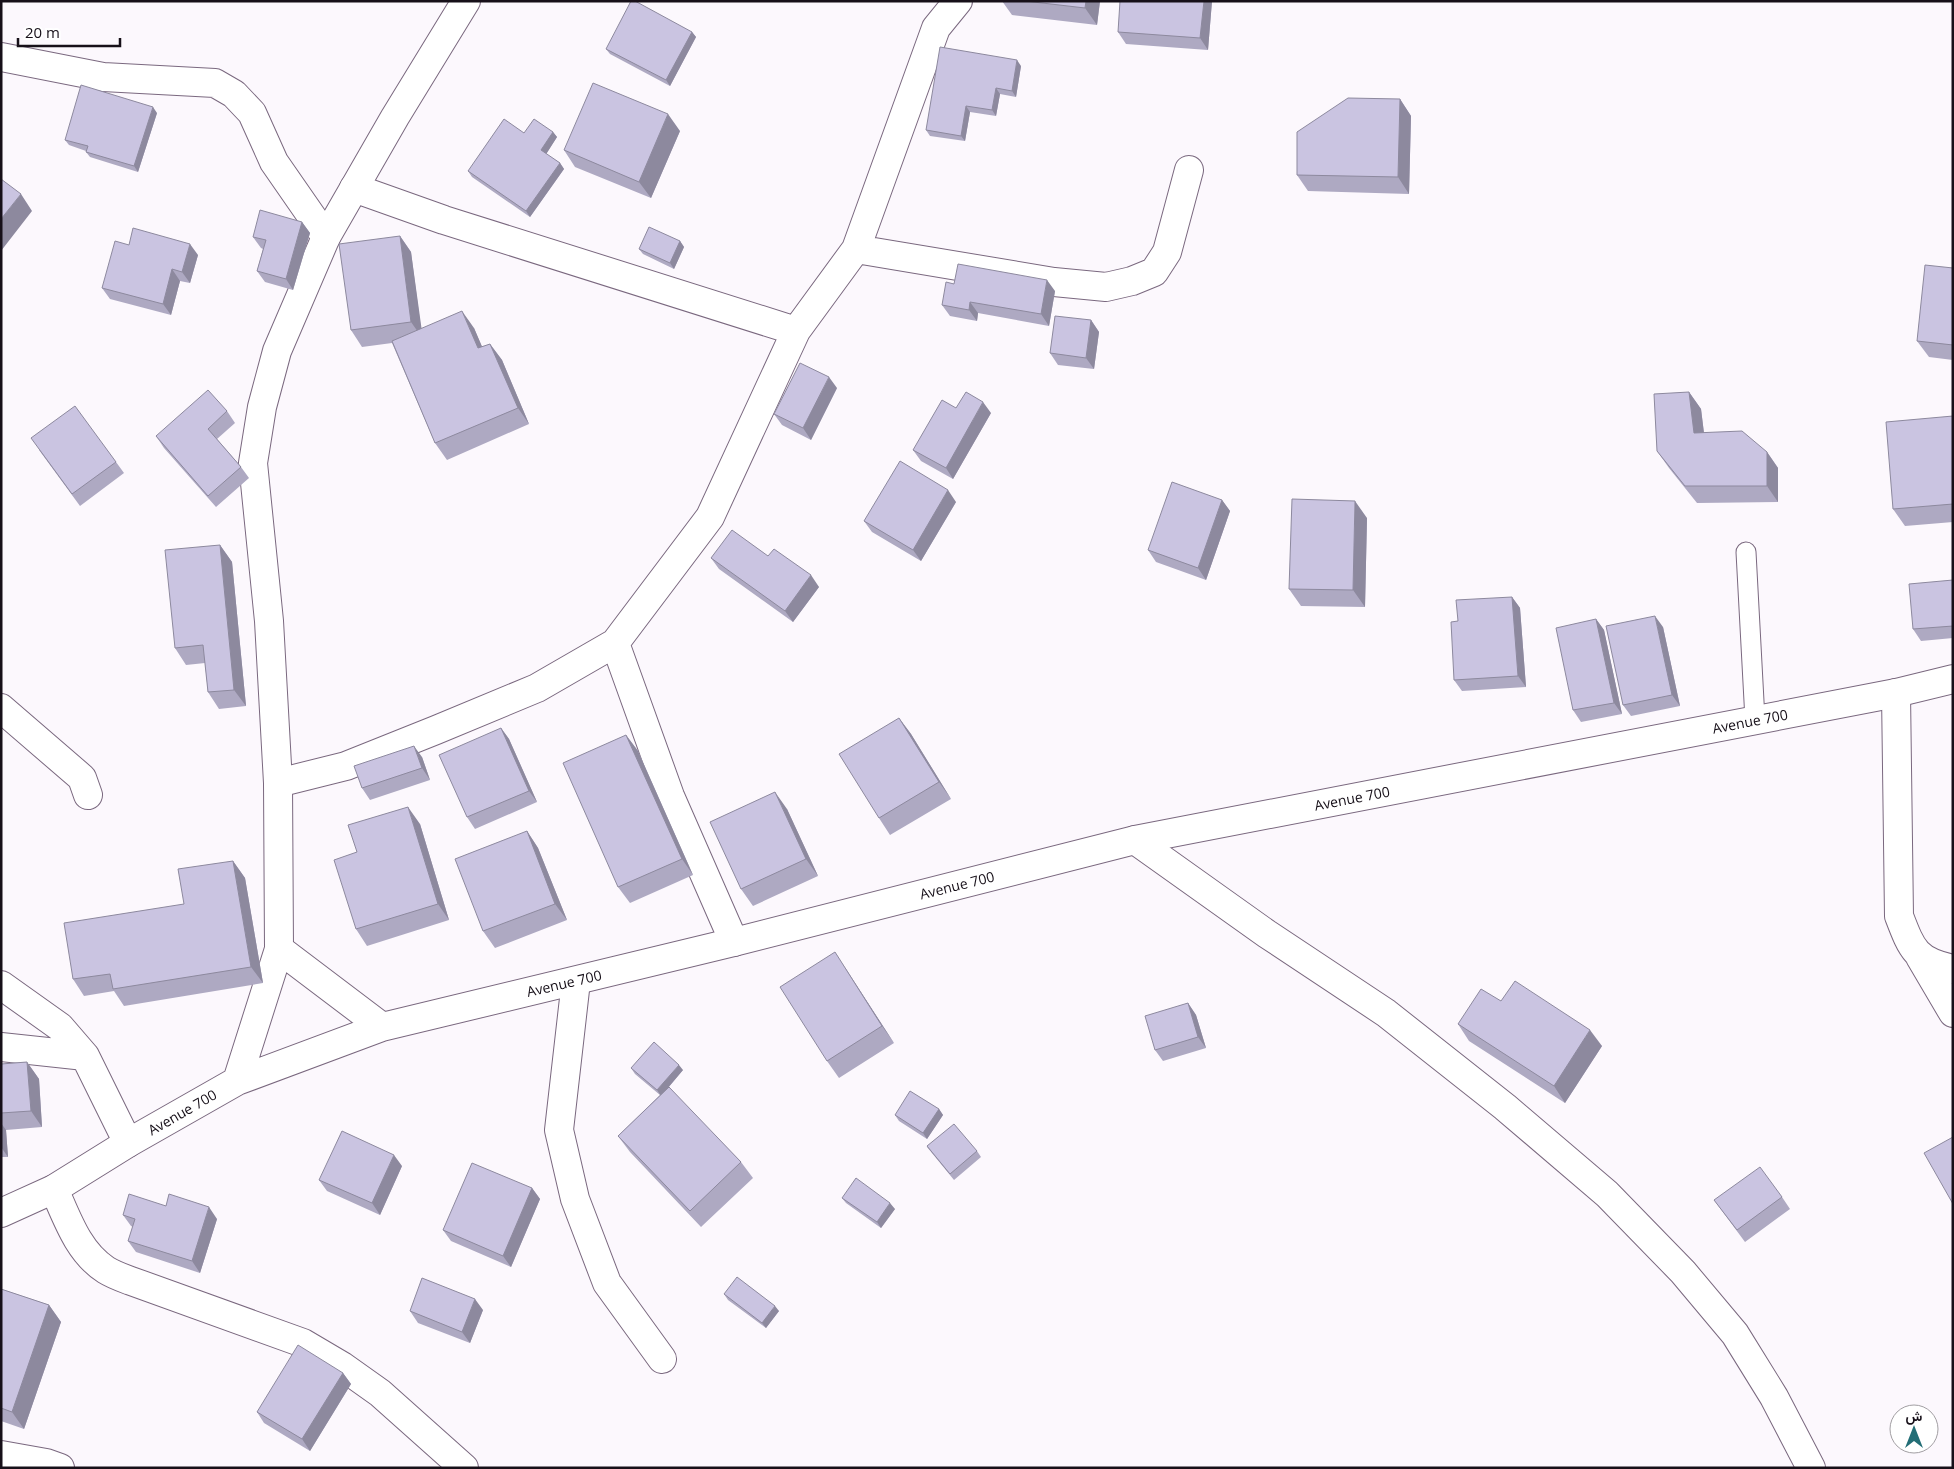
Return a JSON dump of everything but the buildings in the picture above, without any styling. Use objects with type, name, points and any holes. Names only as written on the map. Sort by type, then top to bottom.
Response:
[{"type":"street","points":[[237,1081],[279,949],[278,783],[269,621],[253,463],[262,407],[277,351],[326,237],[466,1]]},
{"type":"street","points":[[278,783],[346,766],[444,727],[537,688],[615,643],[710,517],[796,331],[856,249],[936,28],[958,1]]},
{"type":"street","points":[[1,57],[103,76],[216,83],[234,94],[252,114],[274,162],[326,237]]},
{"type":"street","points":[[856,249],[1054,282],[1106,287],[1154,272],[1168,252],[1189,170]]},
{"type":"street","points":[[354,188],[444,220],[796,331]]},
{"type":"street","points":[[615,643],[670,796],[734,942]]},
{"type":"street","name":"Avenue 700","points":[[1,1213],[54,1189],[128,1143],[237,1081],[382,1027],[734,942],[1135,840],[1896,693],[1953,679]]},
{"type":"street","points":[[1896,693],[1899,916],[1908,939],[1953,1013]]},
{"type":"street","points":[[1,708],[82,778],[88,795]]},
{"type":"street","points":[[1135,840],[1267,934],[1386,1013],[1505,1107],[1607,1194],[1683,1272],[1735,1334],[1774,1397],[1811,1468]]},
{"type":"street","points":[[279,949],[382,1027]]},
{"type":"street","points":[[1920,957],[1934,965],[1953,970]]},
{"type":"street","points":[[576,980],[559,1130],[576,1199],[607,1283],[662,1359]]},
{"type":"street","points":[[1,985],[60,1027],[85,1056],[128,1143]]},
{"type":"street","points":[[1,1047],[85,1056]]},
{"type":"street","points":[[54,1189],[83,1249],[106,1270],[158,1291],[304,1343],[342,1366],[380,1393],[464,1468]]},
{"type":"street","points":[[1,1455],[46,1463],[60,1468]]},
{"type":"lane","points":[[1746,552],[1755,720]]}]
